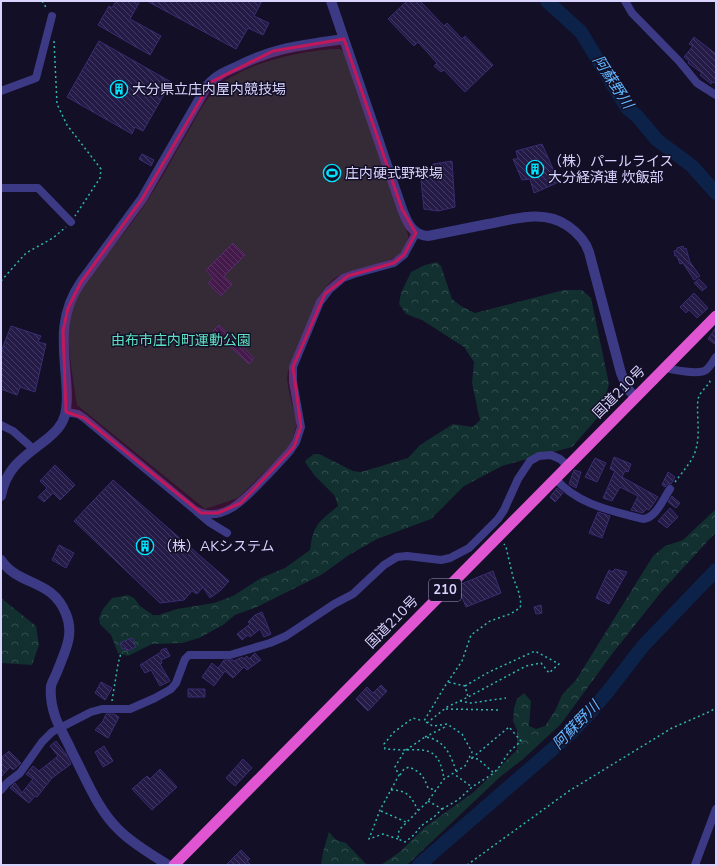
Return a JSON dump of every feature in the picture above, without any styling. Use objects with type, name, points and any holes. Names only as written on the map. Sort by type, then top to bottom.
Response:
[{"type":"highway","name":"国道210号","points":[[174,865],[716,316]]},
{"type":"street","points":[[331,1],[402,209],[409,225],[416,233],[428,236],[523,217],[539,216],[558,220],[576,232],[583,240],[589,252],[621,373],[627,388],[635,397]]},
{"type":"street","points":[[625,1],[632,13],[679,61],[697,83],[716,95]]},
{"type":"street","points":[[1,92],[36,78],[52,16]]},
{"type":"street","points":[[1,496],[5,481],[11,469],[58,429],[66,412],[67,386],[63,331],[70,300],[81,282],[140,203],[207,86],[215,78],[226,71],[269,52],[293,46],[344,39]]},
{"type":"street","points":[[1,188],[38,188],[71,222]]},
{"type":"street","points":[[192,508],[201,513],[212,514],[224,512],[236,506],[244,500],[294,447],[301,427],[293,382],[293,366],[320,302],[329,290],[343,278],[394,263],[404,255],[416,233]]},
{"type":"street","points":[[664,367],[670,370],[703,371],[716,357]]},
{"type":"street","points":[[66,412],[78,414],[84,418],[209,522],[228,532]]},
{"type":"street","points":[[1,426],[13,431],[30,446]]},
{"type":"street","points":[[1,790],[6,783],[20,773],[48,735],[60,728],[96,710],[130,708],[155,698],[174,687],[184,659],[189,655],[230,655],[270,643],[286,636],[329,607],[356,592],[384,565],[397,557],[407,556],[444,560],[469,548],[502,515],[518,479],[530,461],[539,456],[551,455],[560,459],[568,466]]},
{"type":"street","points":[[555,478],[570,493],[597,506],[643,518],[648,518],[653,514],[670,489]]},
{"type":"street","points":[[1,560],[7,568],[15,574],[39,585],[54,595],[60,602],[70,627],[70,635],[52,685],[51,696],[55,718],[94,794],[108,817],[125,836],[168,865]]},
{"type":"street","points":[[695,865],[716,809]]},
{"type":"path","points":[[42,1],[52,16]]},
{"type":"path","points":[[1,281],[26,253],[64,230],[71,222],[100,178],[102,169],[68,126],[57,104],[54,38]]},
{"type":"path","points":[[670,489],[696,450],[698,439],[698,399],[700,394],[710,382],[703,371]]},
{"type":"path","points":[[424,721],[462,661],[471,635],[490,621],[510,614],[520,608],[521,604],[519,593],[513,577],[506,547],[496,538]]},
{"type":"path","points":[[427,723],[445,709],[526,666],[541,663],[549,673],[559,664],[535,651],[489,672],[465,686],[448,682]]},
{"type":"path","points":[[112,704],[121,653]]},
{"type":"path","points":[[465,686],[468,697]]},
{"type":"path","points":[[460,701],[471,703],[506,698]]},
{"type":"path","points":[[467,865],[569,791],[672,728],[711,711],[716,707]]},
{"type":"path","points":[[445,709],[500,710]]},
{"type":"path","points":[[398,840],[399,830],[428,801],[444,779],[465,766],[472,752],[462,734],[447,724],[433,726],[424,721],[413,718],[394,732],[384,744],[385,749],[420,749],[435,755],[442,764],[444,779]]},
{"type":"path","points":[[399,775],[395,767],[405,750],[425,737],[445,727]]},
{"type":"path","points":[[436,790],[428,788],[424,778],[417,770],[409,768],[404,769],[399,775],[380,810],[369,839],[383,834],[405,842],[414,835],[421,826],[442,809],[458,800],[472,787],[494,773],[509,752],[521,741],[509,727],[470,758]]},
{"type":"path","points":[[425,737],[433,738],[447,748],[456,771]]},
{"type":"path","points":[[470,758],[478,760],[494,773]]},
{"type":"path","points":[[454,773],[472,787]]},
{"type":"path","points":[[391,790],[406,792],[418,810]]},
{"type":"path","points":[[428,801],[442,809]]},
{"type":"path","points":[[380,810],[406,822]]},
{"type":"highlighted area","points":[[344,39],[402,209],[416,233],[404,255],[394,263],[348,276],[325,294],[293,367],[301,427],[294,447],[241,503],[218,513],[201,513],[84,418],[66,412],[63,331],[68,308],[81,282],[142,199],[211,82],[273,51]]},
{"type":"green space","name":"由布市庄内町運動公園","points":[[340,49],[345,53],[408,235],[406,245],[401,253],[392,259],[347,272],[338,276],[324,289],[318,299],[288,371],[287,379],[289,392],[297,422],[292,442],[288,449],[238,498],[205,509],[77,405],[68,332],[70,312],[75,299],[86,282],[148,200],[200,110],[214,91],[225,81],[248,68],[290,55]]},
{"type":"green space","points":[[437,262],[441,266],[452,299],[461,306],[475,313],[564,290],[582,290],[591,298],[609,384],[600,415],[572,447],[502,466],[464,486],[431,519],[377,539],[349,555],[321,575],[259,606],[235,615],[223,625],[199,638],[182,643],[152,644],[128,656],[118,653],[111,635],[100,624],[99,618],[103,609],[112,598],[128,595],[134,598],[140,606],[153,615],[159,615],[177,609],[214,603],[233,596],[261,578],[285,568],[310,550],[313,534],[318,524],[338,506],[335,496],[315,476],[305,462],[314,454],[319,454],[353,471],[361,472],[408,458],[420,445],[453,424],[473,427],[480,420],[472,383],[474,362],[464,347],[422,320],[406,314],[399,304],[401,293],[411,272],[425,265]]},
{"type":"green space","points":[[716,509],[716,532],[662,591],[612,654],[561,724],[522,760],[500,777],[407,865],[381,865],[401,851],[425,827],[474,792],[517,750],[517,730],[513,721],[514,708],[517,699],[524,693],[531,701],[529,726],[536,729],[545,726],[555,711],[562,695],[576,680],[653,556],[665,546],[683,540]]},
{"type":"green space","points":[[1,598],[36,626],[39,645],[32,665],[1,663]]},
{"type":"green space","points":[[329,832],[336,840],[346,843],[365,863],[369,865],[321,865]]},
{"type":"building","points":[[116,1],[140,1],[130,19],[161,36],[150,55],[98,25],[109,6],[112,8]]},
{"type":"building","points":[[147,1],[262,1],[254,16],[269,23],[263,35],[248,28],[236,49]]},
{"type":"building","points":[[407,1],[420,1],[444,26],[447,23],[462,39],[465,36],[493,65],[465,92],[444,70],[441,72],[434,66],[437,63],[418,42],[414,46],[388,19]]},
{"type":"building","points":[[694,37],[716,54],[716,84],[713,82],[711,84],[700,75],[702,73],[688,63],[689,61],[684,57],[693,46],[689,44]]},
{"type":"building","name":"大分県立庄内屋内競技場","points":[[99,41],[171,82],[143,131],[135,127],[132,134],[67,97]]},
{"type":"building","name":"（株）パールライス 大分経済連 炊飯部","points":[[542,144],[559,182],[534,193],[530,179],[522,180],[513,159],[518,159],[516,151]]},
{"type":"building","points":[[142,154],[154,160],[151,166],[139,159]]},
{"type":"building","points":[[452,161],[455,207],[438,211],[424,209],[420,171],[430,169],[433,164]]},
{"type":"building","points":[[233,243],[245,255],[224,276],[232,284],[221,296],[208,283],[213,278],[206,270]]},
{"type":"building","points":[[683,246],[684,249],[686,248],[690,262],[700,276],[694,280],[683,263],[680,264],[677,256],[675,256],[674,251]]},
{"type":"building","points":[[699,279],[707,287],[702,291],[694,283]]},
{"type":"building","points":[[694,293],[708,308],[697,318],[689,310],[686,313],[680,307]]},
{"type":"building","points":[[219,325],[254,358],[249,364],[213,331]]},
{"type":"building","points":[[11,326],[41,336],[38,342],[46,344],[35,392],[20,387],[17,395],[1,389],[1,352]]},
{"type":"building","points":[[716,327],[716,345],[708,339]]},
{"type":"building","points":[[614,457],[631,464],[628,472],[625,471],[622,477],[658,497],[649,510],[646,509],[643,513],[631,510],[638,496],[620,487],[612,501],[603,498],[615,471],[610,469]]},
{"type":"building","points":[[595,458],[606,463],[597,482],[585,477]]},
{"type":"building","points":[[55,465],[75,485],[60,500],[53,493],[44,502],[38,497],[47,488],[40,481]]},
{"type":"building","points":[[574,470],[581,472],[576,488],[569,484]]},
{"type":"building","points":[[668,472],[675,477],[671,484],[667,484],[665,487],[662,485]]},
{"type":"building","name":"（株）AKシステム","points":[[113,480],[229,581],[221,590],[210,598],[203,587],[197,594],[192,591],[184,600],[160,603],[74,521]]},
{"type":"building","points":[[557,488],[563,493],[555,502],[550,497]]},
{"type":"building","points":[[672,496],[680,503],[676,508],[668,502]]},
{"type":"building","points":[[670,508],[678,517],[667,528],[658,521]]},
{"type":"building","points":[[598,512],[610,516],[602,538],[589,533]]},
{"type":"building","points":[[59,545],[74,553],[66,568],[52,560]]},
{"type":"building","points":[[615,569],[627,572],[609,604],[596,598],[609,570],[612,572]]},
{"type":"building","points":[[493,571],[501,593],[466,607],[458,587],[461,584]]},
{"type":"building","points":[[541,605],[542,613],[536,614],[534,607]]},
{"type":"building","points":[[262,612],[271,634],[264,637],[260,629],[250,637],[248,635],[242,640],[237,634],[250,624],[248,622],[255,615]]},
{"type":"building","points":[[132,638],[136,647],[127,651],[126,648],[122,649],[120,643]]},
{"type":"building","points":[[166,648],[170,656],[161,660],[162,663],[160,664],[170,681],[160,686],[151,670],[145,673],[140,665]]},
{"type":"building","points":[[255,653],[261,660],[247,670],[244,667],[233,678],[225,671],[214,686],[202,677],[212,663],[218,668],[224,660],[234,661],[242,657],[243,659],[247,656],[249,659]]},
{"type":"building","points":[[101,682],[112,688],[105,700],[95,693]]},
{"type":"building","points":[[381,685],[387,691],[368,711],[356,699],[367,687],[373,693]]},
{"type":"building","points":[[188,689],[205,689],[205,697],[188,697]]},
{"type":"building","points":[[106,714],[114,714],[119,717],[108,738],[95,730],[103,721]]},
{"type":"building","points":[[56,741],[66,754],[71,764],[52,778],[37,797],[35,796],[29,803],[10,788],[15,783],[22,793],[33,779],[26,774],[33,766],[39,771],[58,756],[50,746]]},
{"type":"building","points":[[104,746],[113,761],[103,767],[95,752]]},
{"type":"building","points":[[9,751],[21,763],[13,770],[10,767],[1,777],[1,758]]},
{"type":"building","points":[[243,759],[252,768],[235,786],[226,778]]},
{"type":"building","points":[[160,769],[177,787],[152,810],[132,789],[147,776],[150,779]]},
{"type":"building","points":[[241,850],[250,859],[247,861],[251,865],[226,865]]},
{"type":"waterway","name":"阿蘇野川","points":[[547,1],[581,32],[627,108],[637,116],[657,140],[692,166],[716,193]]},
{"type":"waterway","name":"阿蘇野川","points":[[419,865],[570,734],[609,690],[643,646],[716,570]]},
{"type":"place","name":"大分県立庄内屋内競技場","points":[[119,89]]},
{"type":"place","name":"（株）パールライス 大分経済連 炊飯部","points":[[535,169]]},
{"type":"place","name":"庄内硬式野球場","points":[[332,173]]},
{"type":"place","name":"（株）AKシステム","points":[[145,546]]}]
